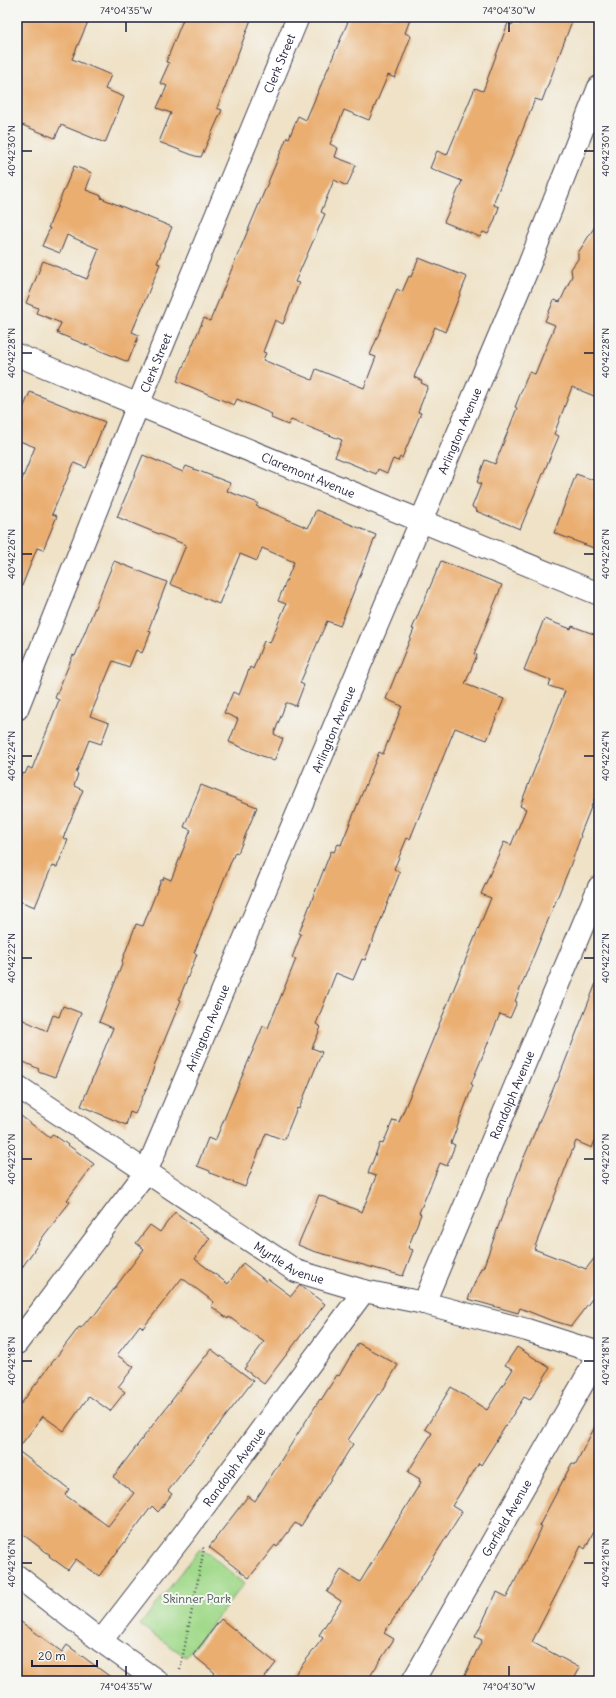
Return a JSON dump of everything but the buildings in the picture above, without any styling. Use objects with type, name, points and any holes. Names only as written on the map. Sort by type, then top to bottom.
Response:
[{"type":"street","name":"Clerk Street","points":[[17,709],[138,405],[298,17]]},
{"type":"street","name":"Arlington Avenue","points":[[17,1343],[146,1172],[422,522],[527,270],[599,87]]},
{"type":"street","name":"Claremont Avenue","points":[[17,355],[599,594]]},
{"type":"street","name":"Randolph Avenue","points":[[424,1303],[599,887]]},
{"type":"street","name":"Myrtle Avenue","points":[[17,1086],[296,1271],[364,1291],[424,1303],[527,1330],[599,1354]]},
{"type":"street","name":"Randolph Avenue","points":[[102,1641],[186,1531],[364,1291]]},
{"type":"street","name":"Garfield Avenue","points":[[413,1681],[599,1354]]},
{"type":"street","points":[[17,1576],[157,1681]]},
{"type":"path","points":[[180,1670],[204,1549],[200,1545]]},
{"type":"green space","name":"Skinner Park","points":[[200,1549],[211,1555],[244,1584],[186,1657],[140,1625]]}]
